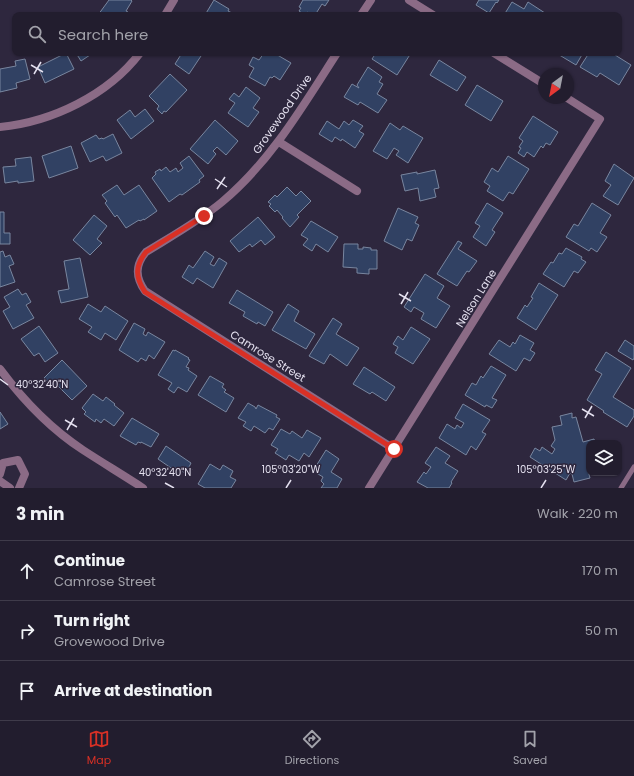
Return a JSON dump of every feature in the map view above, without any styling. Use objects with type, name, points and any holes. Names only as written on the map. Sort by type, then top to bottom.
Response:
[{"type":"street","points":[[168,12],[174,0]]},
{"type":"street","points":[[363,12],[371,0]]},
{"type":"street","points":[[409,0],[428,12]]},
{"type":"street","points":[[0,127],[28,122],[53,115],[79,103],[104,87],[120,74],[137,56]]},
{"type":"street","name":"Grovewood Drive","points":[[137,276],[139,263],[146,252],[204,216],[247,179],[279,142],[335,56]]},
{"type":"street","points":[[499,56],[538,80]]},
{"type":"street","name":"Nelson Lane","points":[[370,488],[600,119],[574,102]]},
{"type":"street","points":[[279,142],[357,191]]},
{"type":"street","name":"Camrose Street","points":[[137,276],[145,292],[394,449]]},
{"type":"street","points":[[0,369],[29,404],[55,429],[82,450],[143,488]]},
{"type":"street","points":[[0,474],[3,463],[18,460],[25,474],[19,488]]},
{"type":"street","points":[[0,481],[10,488]]},
{"type":"lane","points":[[621,488],[634,467]]},
{"type":"building","points":[[109,0],[132,1],[126,11],[128,12],[100,12]]},
{"type":"building","points":[[214,0],[229,9],[228,11],[230,12],[207,12]]},
{"type":"building","points":[[303,0],[329,0],[325,6],[322,4],[317,12],[300,12],[299,11],[301,8],[299,7]]},
{"type":"building","points":[[479,0],[499,0],[490,12],[476,5]]},
{"type":"building","points":[[512,2],[524,9],[528,2],[543,12],[506,12]]},
{"type":"building","points":[[60,56],[68,56],[74,69],[45,83],[38,67]]},
{"type":"building","points":[[78,56],[88,56],[81,61]]},
{"type":"building","points":[[180,56],[201,56],[189,74],[175,64]]},
{"type":"building","points":[[262,56],[279,56],[291,63],[280,80],[274,76],[272,78],[270,77],[265,86],[249,77],[254,68],[249,65],[253,57],[259,60]]},
{"type":"building","points":[[374,56],[409,56],[397,75],[372,59]]},
{"type":"building","points":[[561,56],[581,56],[576,65]]},
{"type":"building","points":[[587,56],[617,56],[631,65],[619,85],[600,73],[597,77],[580,67]]},
{"type":"building","points":[[25,59],[30,79],[16,83],[17,88],[0,92],[0,69],[16,66],[15,61]]},
{"type":"building","points":[[439,60],[466,77],[457,91],[430,75]]},
{"type":"building","points":[[368,67],[382,77],[379,82],[383,84],[377,94],[387,100],[378,113],[360,102],[358,105],[344,97],[352,84],[359,88],[357,85]]},
{"type":"building","points":[[170,74],[187,90],[166,112],[164,111],[162,114],[157,109],[159,106],[149,96]]},
{"type":"building","points":[[477,85],[503,101],[491,121],[465,105]]},
{"type":"building","points":[[246,87],[260,98],[253,108],[259,112],[248,127],[228,113],[235,103],[229,99],[234,93],[239,97]]},
{"type":"building","points":[[145,109],[154,121],[131,139],[117,120],[130,110],[135,117]]},
{"type":"building","points":[[533,116],[558,132],[550,145],[546,143],[543,148],[541,146],[534,157],[527,152],[524,157],[518,153],[521,148],[519,147],[523,141],[519,138]]},
{"type":"building","points":[[215,120],[238,141],[226,155],[217,147],[213,151],[216,154],[208,164],[190,149]]},
{"type":"building","points":[[353,120],[363,126],[359,131],[364,134],[355,148],[342,139],[341,141],[335,137],[332,142],[319,134],[327,121],[339,129],[344,121],[349,125]]},
{"type":"building","points":[[390,123],[400,130],[403,126],[423,138],[408,163],[396,155],[399,151],[394,148],[387,159],[373,151]]},
{"type":"building","points":[[113,134],[122,153],[106,161],[103,156],[90,162],[81,143],[96,135],[99,139],[103,139]]},
{"type":"building","points":[[71,146],[78,168],[49,178],[42,156]]},
{"type":"building","points":[[189,156],[204,176],[199,180],[200,182],[169,202],[152,178],[156,174],[155,172],[160,169],[161,171],[166,167],[170,172],[176,168],[178,172],[183,168],[180,163]]},
{"type":"building","points":[[508,156],[529,169],[513,194],[509,192],[503,201],[487,191],[490,186],[484,182],[492,168],[498,172]]},
{"type":"building","points":[[31,157],[34,181],[5,183],[3,167],[16,166],[15,159]]},
{"type":"building","points":[[614,164],[634,178],[618,205],[603,196],[611,185],[605,181]]},
{"type":"building","points":[[435,170],[439,188],[434,189],[436,197],[420,201],[418,188],[405,191],[401,175],[417,172],[417,174]]},
{"type":"building","points":[[117,185],[124,195],[139,185],[157,211],[144,220],[139,220],[126,228],[117,215],[115,217],[105,203],[107,201],[102,195]]},
{"type":"building","points":[[287,187],[296,196],[301,191],[311,201],[297,215],[299,217],[290,227],[277,210],[275,212],[269,206],[271,204],[268,202],[275,195],[277,197]]},
{"type":"building","points":[[487,203],[503,213],[492,230],[495,232],[486,246],[473,237],[480,226],[475,223]]},
{"type":"building","points":[[592,203],[611,215],[600,233],[607,237],[597,252],[591,248],[589,251],[566,237],[574,224],[578,226]]},
{"type":"building","points":[[398,208],[418,217],[415,223],[419,225],[412,241],[407,239],[402,250],[384,241]]},
{"type":"building","points":[[0,212],[4,212],[4,233],[10,233],[10,244],[0,244]]},
{"type":"building","points":[[94,215],[107,226],[97,239],[102,243],[90,255],[73,240]]},
{"type":"building","points":[[258,217],[275,237],[265,245],[261,240],[252,247],[250,244],[239,252],[230,241]]},
{"type":"building","points":[[311,221],[338,237],[328,252],[316,244],[312,251],[303,245],[308,239],[301,235]]},
{"type":"building","points":[[458,241],[462,243],[458,249],[477,261],[469,272],[467,271],[457,286],[437,274]]},
{"type":"building","points":[[344,244],[358,244],[358,249],[363,249],[363,247],[371,248],[371,250],[377,250],[377,269],[369,269],[369,274],[357,273],[357,268],[343,267]]},
{"type":"building","points":[[566,248],[582,257],[581,259],[586,262],[578,273],[574,271],[564,287],[543,274],[551,262],[553,263],[559,253],[562,254]]},
{"type":"building","points":[[3,251],[5,257],[10,255],[14,264],[9,266],[15,282],[0,287],[0,252]]},
{"type":"building","points":[[205,251],[214,257],[210,264],[214,266],[219,258],[227,263],[213,288],[197,278],[193,284],[182,277],[189,265],[193,268]]},
{"type":"building","points":[[80,258],[88,297],[61,303],[58,291],[69,289],[64,261]]},
{"type":"building","points":[[425,274],[444,286],[437,298],[450,306],[436,328],[421,319],[424,313],[414,307],[411,312],[404,307]]},
{"type":"building","points":[[539,283],[558,295],[536,330],[517,318],[525,305],[527,307],[533,298],[531,297]]},
{"type":"building","points":[[18,289],[22,295],[26,293],[31,302],[26,305],[34,318],[13,329],[3,311],[10,307],[4,297]]},
{"type":"building","points":[[237,290],[273,312],[265,326],[258,322],[257,324],[243,316],[245,312],[229,303]]},
{"type":"building","points":[[88,304],[101,312],[105,306],[128,321],[116,340],[105,333],[101,340],[88,332],[92,327],[79,319]]},
{"type":"building","points":[[288,304],[299,311],[294,321],[315,334],[306,349],[272,330]]},
{"type":"building","points":[[333,318],[342,324],[336,334],[359,348],[347,366],[330,354],[324,364],[309,356]]},
{"type":"building","points":[[134,323],[145,329],[143,334],[146,336],[148,332],[165,342],[154,359],[149,355],[146,361],[141,358],[138,362],[119,350]]},
{"type":"building","points":[[39,326],[58,353],[45,362],[39,353],[34,356],[21,339]]},
{"type":"building","points":[[411,327],[430,339],[413,364],[395,353],[398,347],[393,344],[398,336],[403,340]]},
{"type":"building","points":[[520,335],[534,343],[530,350],[535,353],[530,361],[524,358],[516,371],[489,354],[499,340],[510,347],[513,342],[515,344]]},
{"type":"building","points":[[625,340],[634,346],[633,360],[618,351]]},
{"type":"building","points":[[173,350],[189,358],[188,359],[190,360],[186,367],[197,376],[187,392],[178,387],[174,393],[168,389],[172,383],[158,375]]},
{"type":"building","points":[[606,352],[631,368],[613,397],[634,410],[634,416],[627,427],[587,400],[602,374],[595,370]]},
{"type":"building","points":[[62,360],[87,386],[72,400],[57,385],[54,388],[44,378]]},
{"type":"building","points":[[491,366],[506,375],[492,398],[497,400],[492,408],[486,405],[485,407],[465,395],[472,383],[476,385],[481,376],[483,378]]},
{"type":"building","points":[[364,367],[395,387],[386,401],[372,392],[370,394],[353,384]]},
{"type":"building","points":[[210,376],[224,384],[222,387],[226,390],[224,392],[234,398],[226,412],[198,395]]},
{"type":"building","points":[[93,394],[103,401],[106,397],[124,413],[114,426],[104,419],[101,423],[96,419],[95,422],[84,414],[86,412],[82,408]]},
{"type":"building","points":[[248,403],[256,409],[258,405],[277,415],[276,417],[280,419],[273,430],[269,428],[265,433],[254,426],[251,431],[243,426],[246,422],[238,418]]},
{"type":"building","points":[[463,404],[490,420],[482,432],[486,434],[476,450],[471,446],[466,455],[439,438],[447,424],[455,429],[457,425],[461,428],[464,423],[455,418]]},
{"type":"building","points":[[0,412],[8,424],[0,429]]},
{"type":"building","points":[[572,413],[572,418],[576,417],[583,442],[586,441],[586,476],[589,476],[590,478],[574,482],[572,474],[570,473],[566,480],[530,457],[535,448],[540,451],[542,447],[552,454],[555,449],[551,446],[555,440],[552,427],[562,425],[560,416]]},
{"type":"building","points":[[132,418],[159,434],[151,447],[141,442],[138,442],[136,445],[120,436]]},
{"type":"building","points":[[281,429],[290,434],[292,431],[302,438],[307,430],[321,438],[309,457],[304,453],[299,461],[289,455],[286,460],[275,453],[278,449],[271,445]]},
{"type":"building","points":[[166,446],[191,463],[189,467],[192,469],[190,472],[187,470],[185,473],[174,467],[171,468],[158,459]]},
{"type":"building","points":[[436,447],[450,456],[445,463],[458,471],[449,488],[428,488],[417,482],[424,472],[426,474],[431,467],[425,463]]},
{"type":"building","points":[[326,450],[339,459],[331,472],[342,479],[337,488],[321,488],[324,484],[321,481],[323,477],[313,471]]},
{"type":"building","points":[[210,464],[220,470],[223,465],[233,471],[230,477],[236,480],[231,488],[205,488],[198,484]]},
{"type":"route","points":[[204,216],[146,252],[140,259],[137,267],[137,276],[145,292],[394,449]]}]
